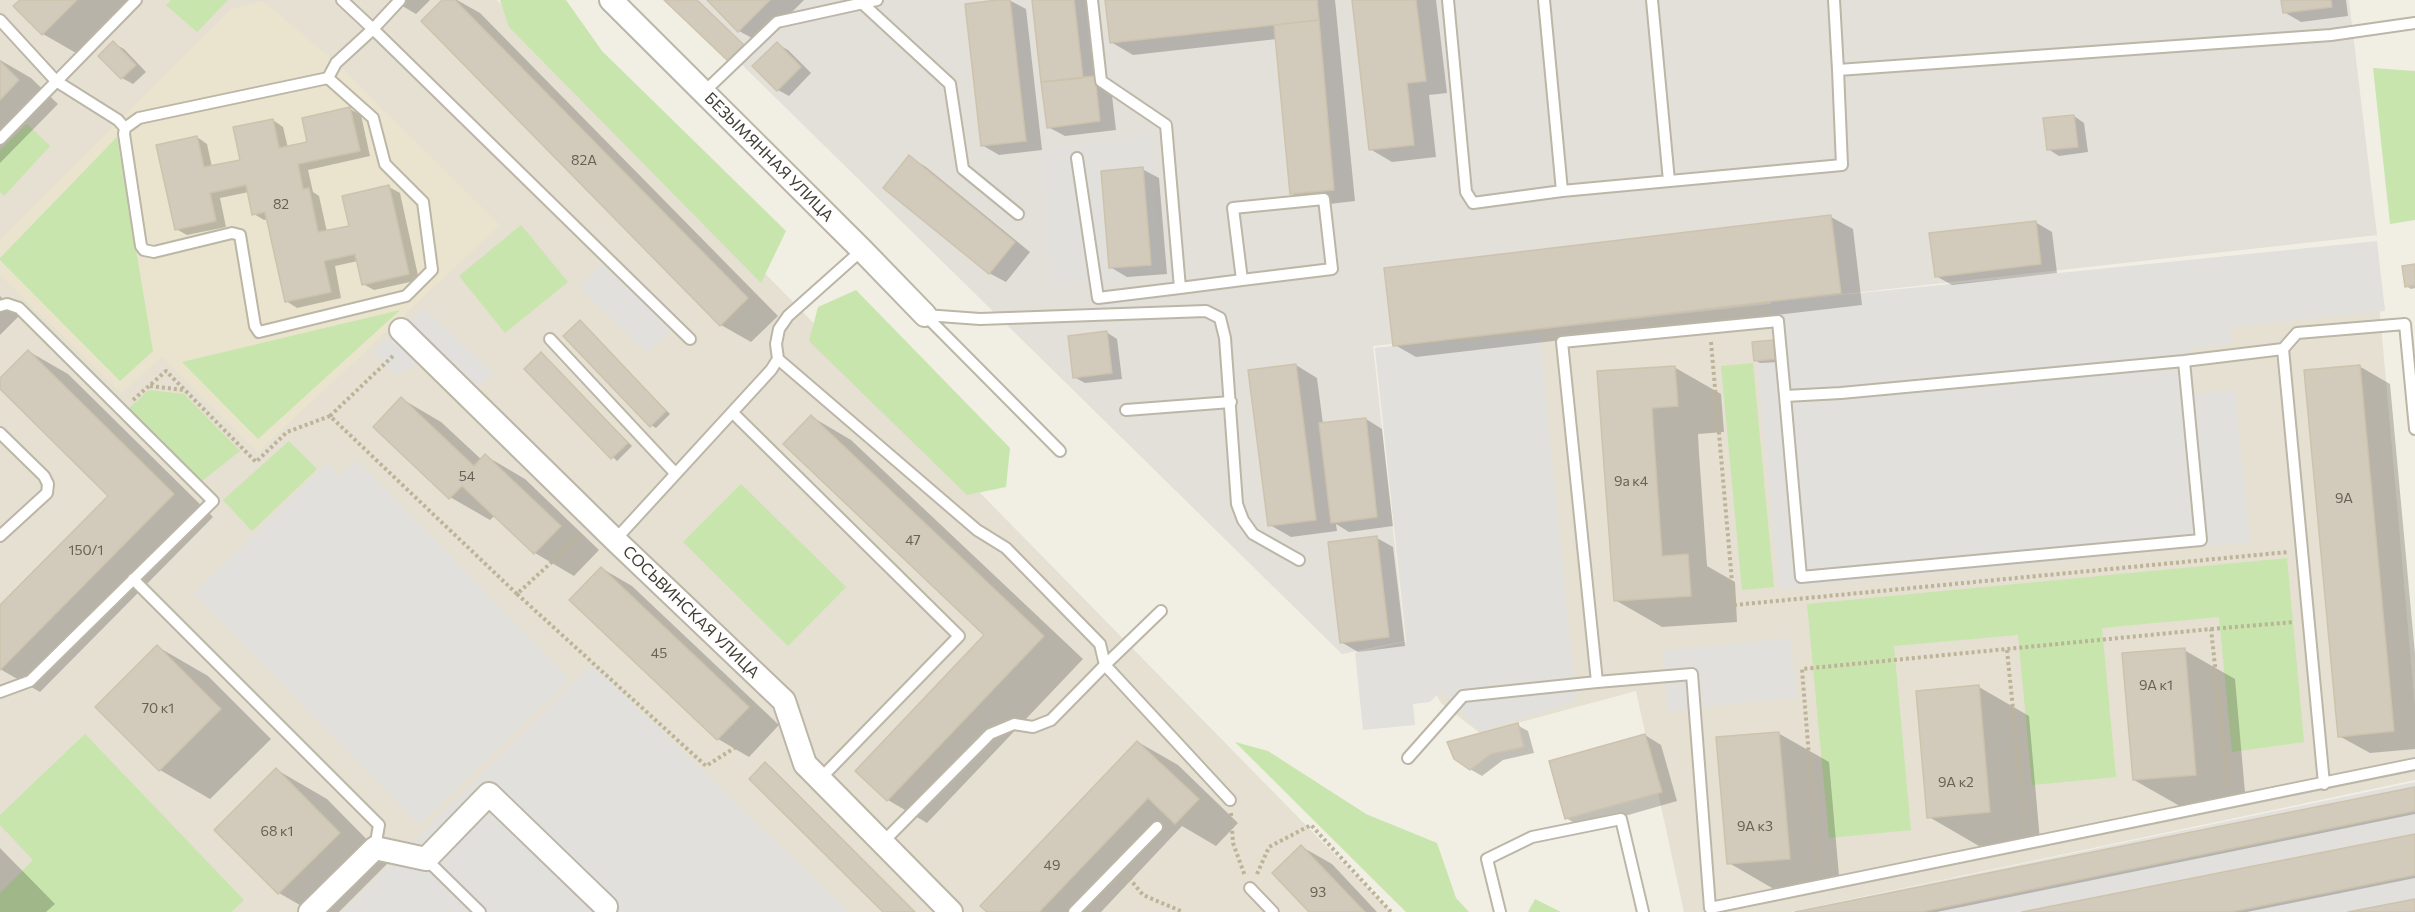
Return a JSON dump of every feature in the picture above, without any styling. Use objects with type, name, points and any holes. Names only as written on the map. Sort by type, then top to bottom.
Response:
[{"type":"street","name":"БЕЗЫМЯННАЯ УЛИЦА","points":[[610,0],[925,315]]},
{"type":"street","name":"СОСЬВИНСКАЯ УЛИЦА","points":[[406,335],[615,540],[784,700],[805,764],[951,912]]},
{"type":"street","points":[[310,912],[375,848],[426,859],[489,794],[606,906]]},
{"type":"lane","points":[[0,139],[136,0]]},
{"type":"lane","points":[[342,0],[690,339]]},
{"type":"lane","points":[[328,78],[373,118],[386,164],[423,202],[432,270],[406,296],[259,332],[255,326],[240,235],[232,233],[154,252],[144,250],[141,246],[125,128],[139,118],[328,78],[336,63],[400,0]]},
{"type":"lane","points":[[704,92],[777,22],[878,0]]},
{"type":"lane","points":[[1092,0],[1101,81],[1166,125],[1180,288]]},
{"type":"lane","points":[[1448,0],[1466,192],[1473,203],[1562,191],[1842,165],[1834,0]]},
{"type":"lane","points":[[1544,0],[1562,191]]},
{"type":"lane","points":[[1652,0],[1669,181]]},
{"type":"lane","points":[[862,3],[950,84],[963,169],[1018,214]]},
{"type":"lane","points":[[0,20],[56,81],[118,120],[125,128]]},
{"type":"lane","points":[[1838,70],[2331,35],[2415,23]]},
{"type":"lane","points":[[1077,158],[1098,298],[1332,269],[1324,199],[1233,208],[1242,280]]},
{"type":"lane","points":[[615,540],[675,473],[734,413],[771,370],[778,359],[776,344],[779,329],[788,316],[862,250]]},
{"type":"lane","points":[[0,306],[7,304],[19,308],[213,501],[30,681],[0,692]]},
{"type":"lane","points":[[925,315],[980,319],[1206,311],[1220,318],[1225,338],[1231,402],[1237,504],[1243,520],[1253,534],[1299,561]]},
{"type":"lane","points":[[925,315],[1060,451]]},
{"type":"lane","points":[[1597,682],[1562,342],[1778,321],[1801,577],[2201,540],[2184,361]]},
{"type":"lane","points":[[1785,396],[1841,393],[2184,361],[2283,349],[2297,333],[2405,324],[2415,429]]},
{"type":"lane","points":[[550,339],[675,473]]},
{"type":"lane","points":[[2283,349],[2324,784]]},
{"type":"lane","points":[[778,359],[976,530],[1006,548],[1100,644],[1105,665],[1230,800]]},
{"type":"lane","points":[[1126,410],[1231,402]]},
{"type":"lane","points":[[734,413],[959,636],[820,780]]},
{"type":"lane","points":[[0,433],[44,476],[48,484],[47,494],[0,536]]},
{"type":"lane","points":[[133,579],[379,825],[375,848]]},
{"type":"lane","points":[[883,842],[990,735],[1014,724],[1033,727],[1051,720],[1161,611]]},
{"type":"lane","points":[[1408,759],[1463,696],[1692,674],[1710,908],[2415,764]]},
{"type":"lane","points":[[1500,912],[1487,859],[1532,837],[1621,819],[1643,912]]},
{"type":"lane","points":[[1074,912],[1157,827]]},
{"type":"lane","points":[[426,859],[480,912]]},
{"type":"lane","points":[[1250,888],[1273,912]]},
{"type":"path","points":[[1710,327],[1734,605],[2302,551]]},
{"type":"path","points":[[122,410],[166,371],[256,462],[287,432],[330,416],[406,335]]},
{"type":"path","points":[[149,386],[185,390]]},
{"type":"path","points":[[330,416],[517,594],[706,766],[736,747]]},
{"type":"path","points":[[517,594],[596,521]]},
{"type":"path","points":[[1819,886],[1802,669],[2309,621]]},
{"type":"path","points":[[2211,629],[2230,803]]},
{"type":"path","points":[[2007,650],[2027,844]]},
{"type":"path","points":[[1230,800],[1233,843],[1250,888]]},
{"type":"path","points":[[1250,888],[1269,847],[1311,825],[1391,912]]},
{"type":"path","points":[[1119,866],[1143,896],[1183,912]]},
{"type":"shaded area","points":[[0,0],[497,0],[1391,912],[0,912]]},
{"type":"shaded area","points":[[676,0],[2349,0],[2377,235],[1373,346],[1405,641],[1342,654]]},
{"type":"shaded area","points":[[263,1],[336,63],[500,225],[258,452],[162,357],[121,393],[0,275],[0,240],[231,9]]},
{"type":"shaded area","points":[[1150,137],[1163,270],[1053,286],[1041,149]]},
{"type":"shaded area","points":[[2377,241],[2385,311],[2230,327],[2232,344],[2191,348],[2195,394],[2235,390],[2250,542],[1779,589],[1757,363],[1776,360],[1771,302]]},
{"type":"shaded area","points":[[2374,246],[2415,707],[2415,780],[1790,912],[1684,912],[1636,691],[1480,733],[1441,703],[1406,641],[1375,348],[1841,296]]},
{"type":"shaded area","points":[[605,261],[676,326],[647,353],[579,287]]},
{"type":"shaded area","points":[[425,309],[494,374],[463,396],[427,360],[395,374],[372,351]]},
{"type":"shaded area","points":[[1540,334],[1576,701],[1480,732],[1441,691],[1430,702],[1413,704],[1415,725],[1363,730],[1355,653],[1407,641],[1375,348]]},
{"type":"shaded area","points":[[357,460],[570,679],[419,825],[194,593],[327,463],[339,476]]},
{"type":"shaded area","points":[[1790,638],[1797,697],[1668,711],[1662,651]]},
{"type":"shaded area","points":[[592,664],[849,912],[343,912]]},
{"type":"shaded area","points":[[2415,782],[2415,912],[1791,912]]},
{"type":"green space","points":[[171,0],[228,0],[197,32],[166,5]]},
{"type":"green space","points":[[500,0],[566,0],[602,51],[786,231],[761,283],[509,27]]},
{"type":"green space","points":[[2373,68],[2415,71],[2415,220],[2390,224]]},
{"type":"green space","points":[[27,124],[50,146],[4,196],[0,192],[0,150]]},
{"type":"green space","points":[[117,137],[153,351],[120,381],[0,260]]},
{"type":"green space","points":[[521,225],[568,282],[505,333],[459,276]]},
{"type":"green space","points":[[856,290],[1010,448],[1006,487],[967,495],[809,341],[818,307]]},
{"type":"green space","points":[[400,310],[258,439],[182,362]]},
{"type":"green space","points":[[1753,363],[1774,587],[1742,590],[1721,366]]},
{"type":"green space","points":[[149,390],[184,394],[240,451],[202,481],[127,410]]},
{"type":"green space","points":[[289,441],[317,469],[252,531],[223,500]]},
{"type":"green space","points":[[741,484],[846,587],[788,646],[683,542]]},
{"type":"green space","points":[[2287,558],[2304,742],[2232,752],[2219,617],[2102,628],[2116,777],[2032,785],[2018,635],[1894,646],[1911,830],[1829,838],[1807,604]]},
{"type":"green space","points":[[85,734],[244,900],[231,912],[0,912],[0,893],[33,860],[0,825],[0,815]]},
{"type":"green space","points":[[1235,742],[1268,751],[1366,814],[1437,843],[1456,898],[1469,912],[1406,912]]},
{"type":"green space","points":[[1535,899],[1561,912],[1528,912]]},
{"type":"building","points":[[20,0],[77,0],[42,35],[13,6]]},
{"type":"building","points":[[442,0],[455,0],[748,298],[720,326],[421,21]]},
{"type":"building","points":[[664,0],[697,0],[744,45],[728,61]]},
{"type":"building","points":[[707,0],[770,0],[738,32]]},
{"type":"building","points":[[1010,0],[1026,141],[981,146],[965,4]]},
{"type":"building","points":[[1032,0],[1074,0],[1083,78],[1041,82]]},
{"type":"building","points":[[1105,0],[1317,0],[1319,20],[1110,43]]},
{"type":"building","points":[[1352,0],[1416,0],[1426,81],[1407,83],[1414,145],[1369,150]]},
{"type":"building","points":[[2281,0],[2331,0],[2332,7],[2283,13]]},
{"type":"building","points":[[1319,20],[1334,190],[1290,194],[1274,25]]},
{"type":"building","points":[[113,41],[136,65],[121,79],[98,56]]},
{"type":"building","points":[[777,42],[801,67],[777,91],[752,66]]},
{"type":"building","points":[[0,61],[19,80],[0,100]]},
{"type":"building","points":[[1095,76],[1100,121],[1047,128],[1041,82]]},
{"type":"building","points":[[350,107],[360,151],[298,164],[303,189],[309,188],[318,232],[349,226],[342,196],[389,185],[409,274],[362,285],[355,254],[324,261],[331,292],[285,302],[265,212],[252,215],[246,185],[210,193],[216,221],[175,230],[156,145],[197,136],[204,167],[240,160],[233,127],[273,119],[279,148],[307,142],[302,118]]},
{"type":"building","points":[[2074,115],[2078,147],[2047,150],[2043,118]]},
{"type":"building","points":[[909,155],[1015,242],[989,274],[883,188]]},
{"type":"building","points":[[1143,167],[1151,265],[1109,268],[1101,171]]},
{"type":"building","points":[[1831,215],[1841,293],[1393,346],[1384,268]]},
{"type":"building","points":[[2036,221],[2041,264],[1935,277],[1929,233]]},
{"type":"building","points":[[2415,264],[2415,285],[2405,287],[2402,266]]},
{"type":"building","points":[[580,320],[666,411],[650,427],[563,336]]},
{"type":"building","points":[[1107,331],[1112,373],[1073,378],[1068,336]]},
{"type":"building","points":[[1774,340],[1776,359],[1754,361],[1752,342]]},
{"type":"building","points":[[28,350],[174,494],[0,670],[0,605],[108,496],[0,389],[0,378]]},
{"type":"building","points":[[541,352],[628,443],[611,459],[524,369]]},
{"type":"building","points":[[1296,364],[1316,520],[1268,526],[1248,370]]},
{"type":"building","points":[[2360,365],[2394,731],[2338,737],[2304,370]]},
{"type":"building","points":[[1675,366],[1678,406],[1652,408],[1662,556],[1688,554],[1691,596],[1614,601],[1597,371]]},
{"type":"building","points":[[401,397],[474,466],[485,454],[561,526],[534,554],[462,486],[449,499],[373,427]]},
{"type":"building","points":[[811,415],[1044,636],[887,801],[855,771],[984,635],[783,444]]},
{"type":"building","points":[[1366,418],[1377,517],[1331,523],[1319,423]]},
{"type":"building","points":[[1377,536],[1389,637],[1340,643],[1328,542]]},
{"type":"building","points":[[601,567],[749,707],[717,740],[569,600]]},
{"type":"building","points":[[157,645],[221,709],[159,771],[95,707]]},
{"type":"building","points":[[2185,648],[2196,775],[2133,780],[2122,653]]},
{"type":"building","points":[[1979,685],[1990,812],[1927,818],[1916,691]]},
{"type":"building","points":[[1518,723],[1524,747],[1491,754],[1470,770],[1454,759],[1447,742]]},
{"type":"building","points":[[1779,732],[1790,859],[1727,864],[1716,737]]},
{"type":"building","points":[[1645,734],[1662,792],[1565,819],[1549,761]]},
{"type":"building","points":[[1137,741],[1199,799],[1175,824],[1148,798],[1039,912],[987,912],[980,906]]},
{"type":"building","points":[[765,762],[915,912],[883,912],[749,779]]},
{"type":"building","points":[[276,768],[340,833],[278,894],[214,830]]},
{"type":"building","points":[[2415,787],[2415,811],[1921,912],[1795,912]]},
{"type":"building","points":[[2415,834],[2415,875],[2231,912],[2022,912]]},
{"type":"building","points":[[1301,845],[1365,912],[1309,912],[1272,873]]},
{"type":"building","points":[[2415,899],[2415,912],[2348,912]]}]
